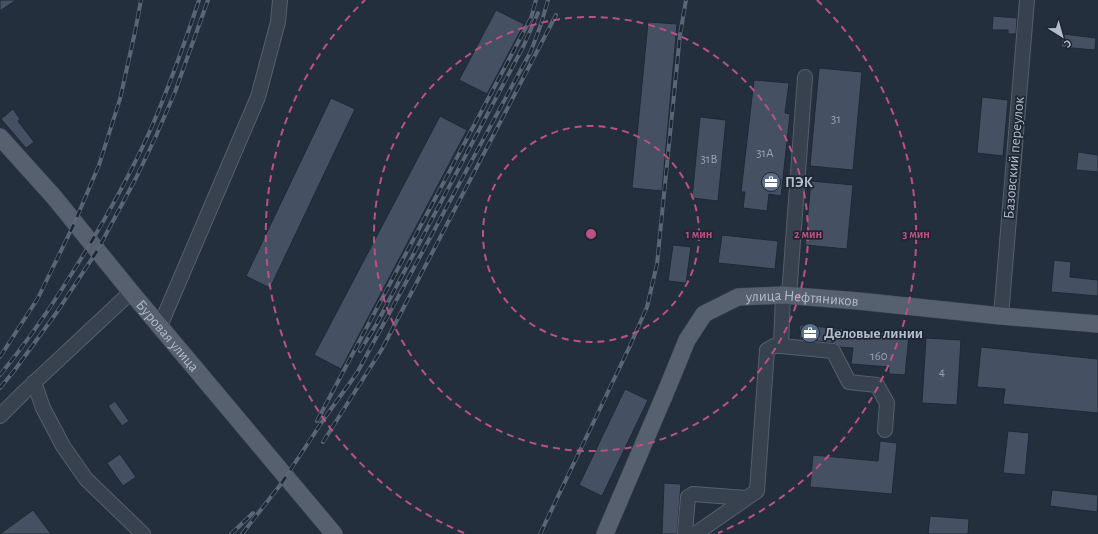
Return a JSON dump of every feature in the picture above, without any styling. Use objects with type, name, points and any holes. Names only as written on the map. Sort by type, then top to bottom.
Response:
[{"type":"main road","name":"Буровая улица","points":[[0,138],[54,197],[131,292],[334,534]]},
{"type":"main road","name":"улица Нефтяников","points":[[604,534],[667,389],[686,340],[704,314],[738,297],[786,295],[1098,324]]},
{"type":"street","points":[[160,326],[258,97],[278,22],[280,0]]},
{"type":"street","points":[[278,22],[292,0]]},
{"type":"street","name":"Базовский переулок","points":[[1001,316],[1028,0]]},
{"type":"street","points":[[781,346],[805,77]]},
{"type":"street","points":[[0,416],[34,382],[131,292]]},
{"type":"street","points":[[695,534],[757,491],[767,350],[774,346],[833,351],[849,382],[877,385],[887,402],[885,430]]},
{"type":"street","points":[[34,382],[43,408],[63,446],[86,479],[143,534]]},
{"type":"street","points":[[688,534],[685,532],[688,497],[693,494],[746,498]]},
{"type":"building","points":[[0,0],[16,0],[0,11]]},
{"type":"building","points":[[496,10],[524,24],[487,94],[459,80]]},
{"type":"building","points":[[993,16],[1017,18],[1016,34],[1008,34],[1008,30],[992,30]]},
{"type":"building","points":[[648,22],[677,24],[662,191],[632,188]]},
{"type":"building","points":[[1063,34],[1096,38],[1095,50],[1061,47]]},
{"type":"building","points":[[819,68],[862,72],[853,170],[810,166]]},
{"type":"building","points":[[754,80],[789,83],[785,113],[790,114],[781,196],[769,194],[767,211],[743,208],[745,192],[741,192]]},
{"type":"building","points":[[982,97],[1008,100],[1003,156],[977,153]]},
{"type":"building","points":[[331,98],[355,109],[270,288],[246,276]]},
{"type":"building","points":[[13,109],[20,119],[18,121],[34,142],[26,148],[1,119]]},
{"type":"building","points":[[440,116],[467,130],[341,369],[314,355]]},
{"type":"building","points":[[700,117],[726,120],[718,201],[692,198]]},
{"type":"building","points":[[1078,152],[1098,155],[1098,172],[1076,170]]},
{"type":"building","points":[[811,181],[853,185],[847,249],[805,245]]},
{"type":"building","points":[[722,235],[778,241],[775,269],[718,263]]},
{"type":"building","points":[[673,245],[691,247],[686,283],[668,281]]},
{"type":"building","points":[[1054,260],[1071,262],[1070,277],[1098,280],[1098,296],[1051,292]]},
{"type":"building","points":[[800,325],[909,335],[905,375],[889,374],[889,367],[851,364],[853,348],[840,347],[834,343],[817,341],[817,339],[799,338]]},
{"type":"building","points":[[926,338],[961,340],[957,405],[922,403]]},
{"type":"building","points":[[981,347],[1098,359],[1098,413],[1003,404],[1005,389],[977,387]]},
{"type":"building","points":[[625,389],[648,400],[602,496],[579,485]]},
{"type":"building","points":[[115,401],[129,421],[122,426],[108,406]]},
{"type":"building","points":[[1008,431],[1029,433],[1025,475],[1003,473]]},
{"type":"building","points":[[880,441],[897,443],[892,494],[810,487],[813,455],[878,461]]},
{"type":"building","points":[[120,454],[136,477],[123,486],[107,463]]},
{"type":"building","points":[[664,483],[681,484],[677,534],[662,534]]},
{"type":"building","points":[[1052,490],[1098,495],[1097,512],[1050,506]]},
{"type":"building","points":[[33,510],[51,534],[0,534]]},
{"type":"building","points":[[930,516],[969,519],[968,534],[928,534]]},
{"type":"railway","points":[[0,357],[38,298],[74,224],[99,165],[120,99],[141,0]]},
{"type":"railway","points":[[0,375],[55,300],[86,251],[119,193],[156,117],[176,67],[199,0]]},
{"type":"railway","points":[[0,388],[57,312],[97,251],[136,178],[156,136],[175,92],[208,0]]},
{"type":"railway","points":[[317,421],[531,18],[536,0]]},
{"type":"railway","points":[[242,534],[281,484],[326,416],[357,373],[531,51],[548,0]]},
{"type":"railway","points":[[540,534],[647,307],[657,264],[680,35],[686,0]]},
{"type":"railway","points":[[360,351],[376,325],[523,47],[538,13]]},
{"type":"railway","points":[[323,442],[382,349],[556,15]]},
{"type":"railway","points":[[231,534],[253,513]]},
{"type":"place","name":"ПЭК","points":[[771,182]]},
{"type":"place","name":"Деловые линии","points":[[810,333]]}]
